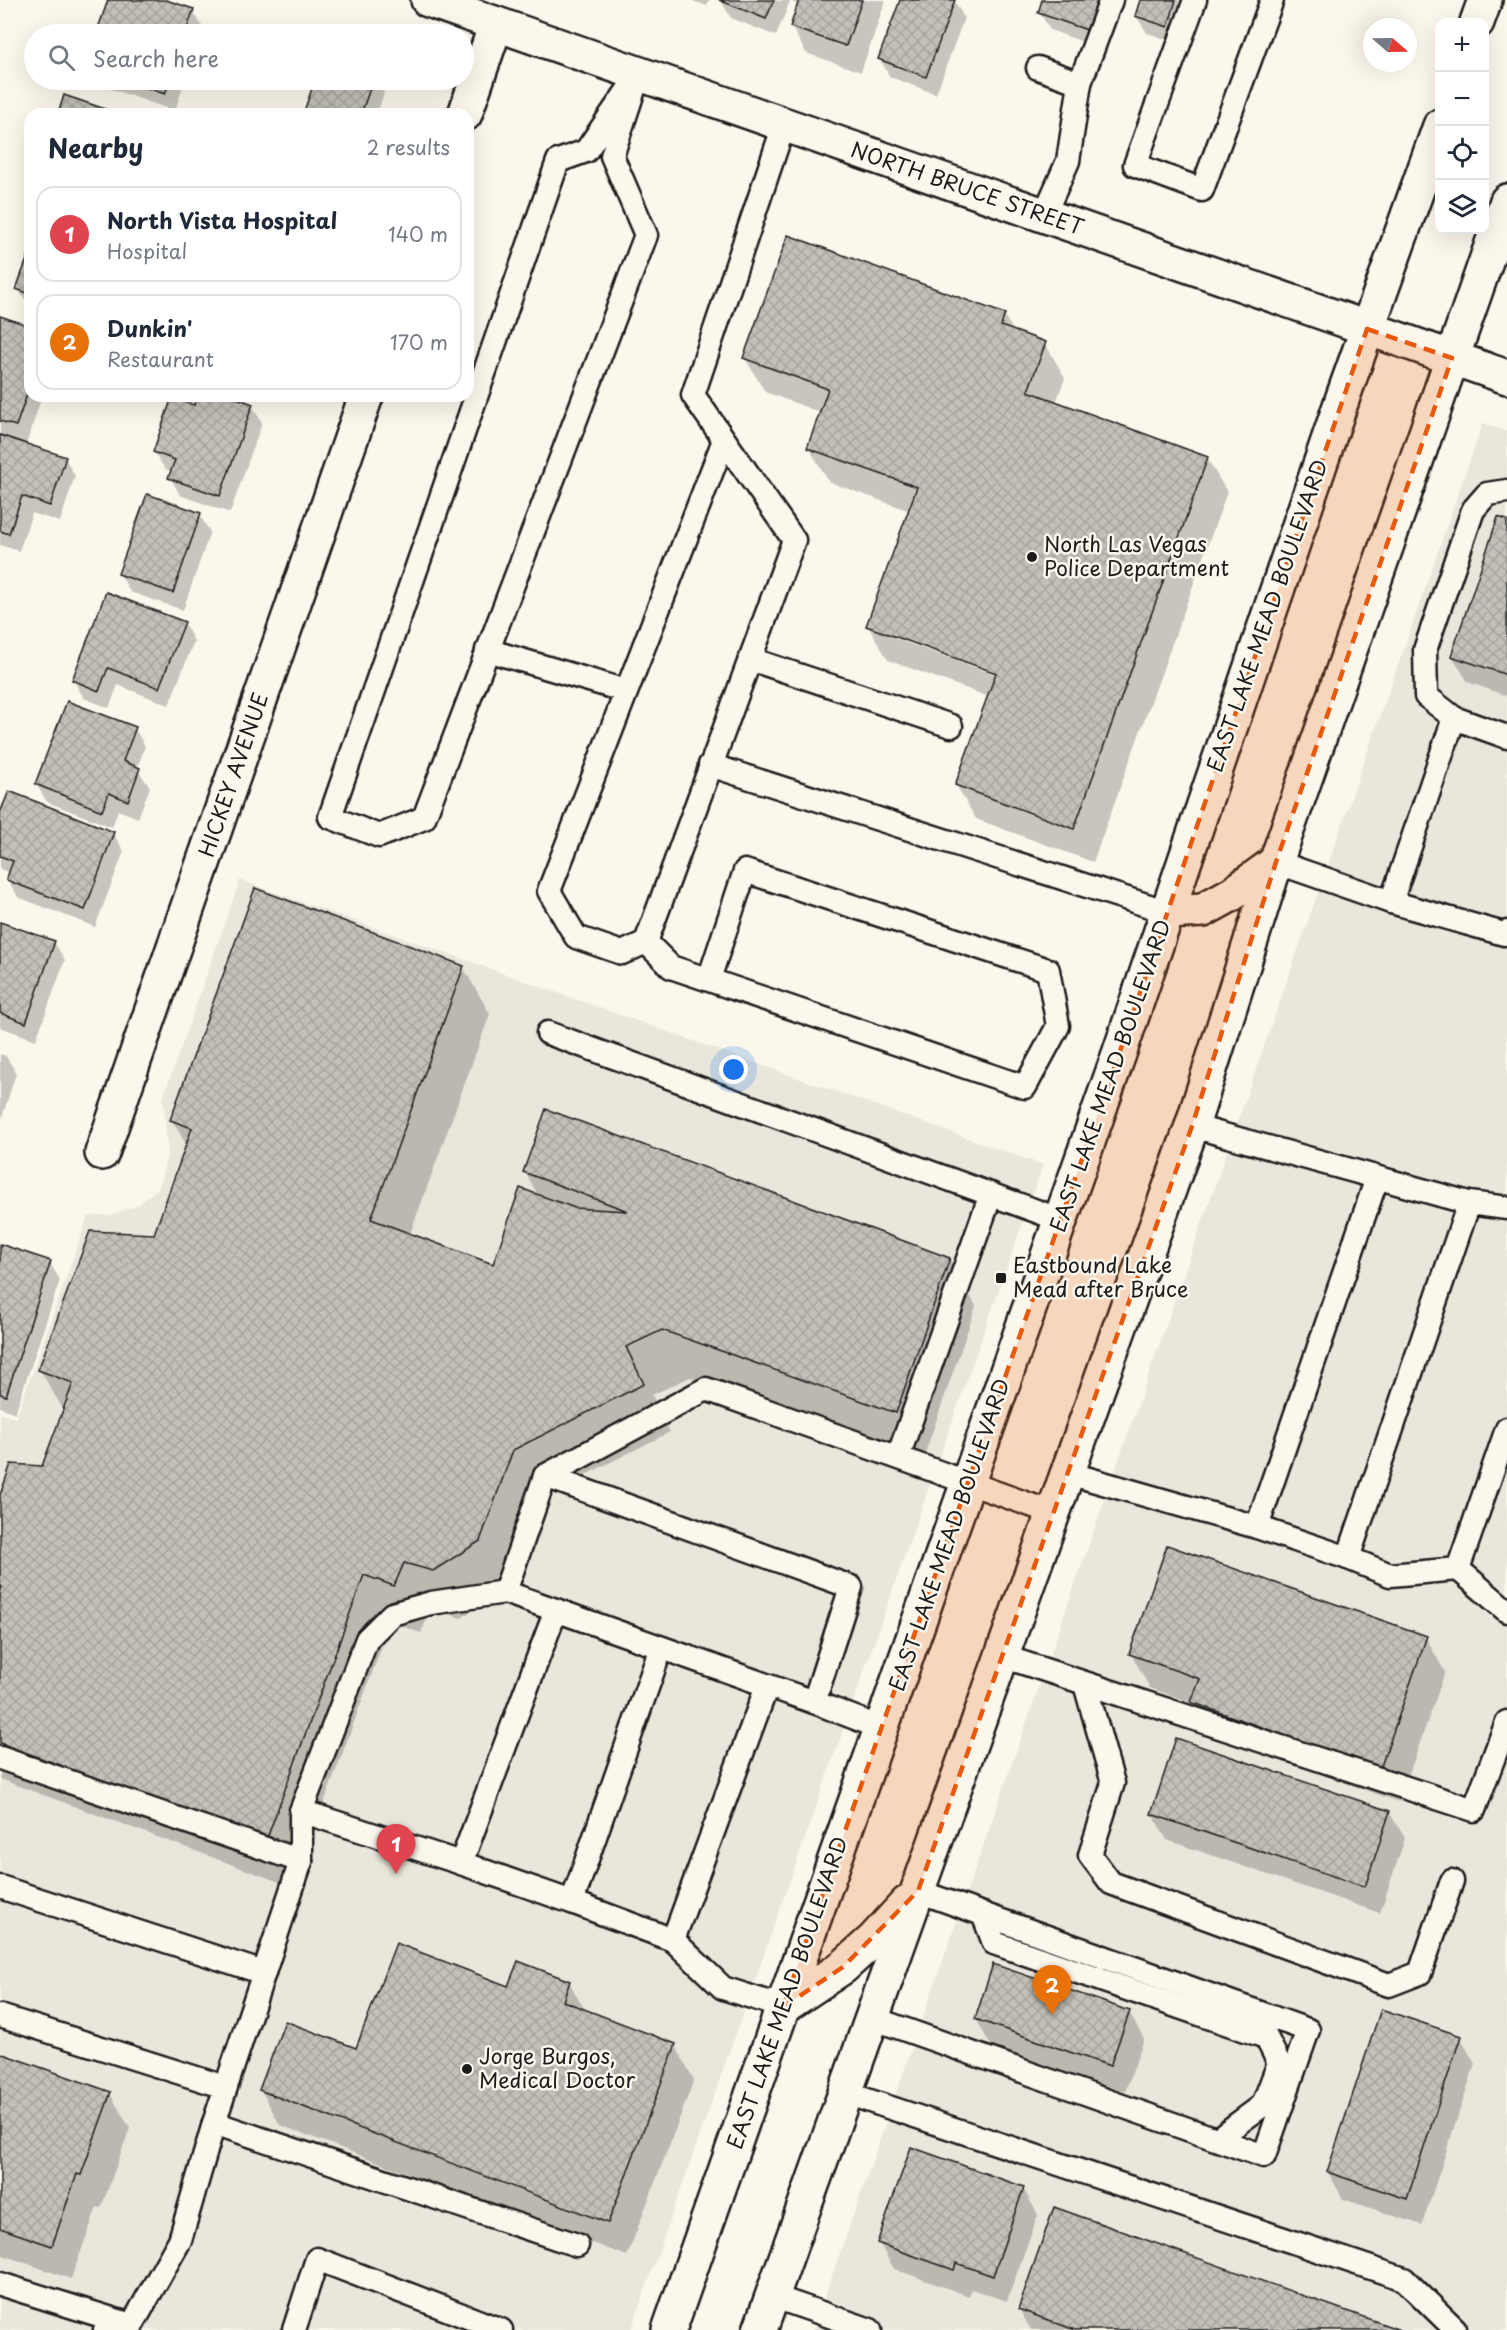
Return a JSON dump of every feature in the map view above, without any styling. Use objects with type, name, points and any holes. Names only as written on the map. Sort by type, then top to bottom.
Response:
[{"type":"main road","name":"NORTH BRUCE STREET","points":[[428,0],[1507,377]]},
{"type":"main road","points":[[1478,18],[1485,0]]},
{"type":"main road","points":[[474,88],[496,24]]},
{"type":"main road","points":[[467,108],[473,90]]},
{"type":"main road","name":"EAST LAKE MEAD BOULEVARD","points":[[669,2330],[1061,1220],[1367,329],[1435,140]]},
{"type":"main road","points":[[760,2330],[1192,1126],[1276,862],[1507,201]]},
{"type":"main road","name":"HICKEY AVENUE","points":[[102,1153],[364,402]]},
{"type":"main road","points":[[1167,912],[1203,910],[1232,894],[1276,862]]},
{"type":"main road","points":[[783,2007],[843,1967],[874,1939],[918,1891]]},
{"type":"lane","points":[[1044,215],[1068,160],[1080,83],[1111,0]]},
{"type":"lane","points":[[1195,0],[1134,165],[1202,190],[1272,0]]},
{"type":"lane","points":[[1038,68],[1080,83]]},
{"type":"lane","points":[[639,74],[612,156],[646,235],[424,818],[379,836],[330,817],[558,161],[586,151],[639,74]]},
{"type":"lane","points":[[724,440],[549,891],[576,937],[622,953],[646,942],[794,540],[693,395],[784,125]]},
{"type":"lane","points":[[1507,491],[1487,494],[1473,510],[1425,650],[1426,696],[1454,718],[1507,736]]},
{"type":"lane","points":[[488,651],[626,691]]},
{"type":"lane","points":[[750,659],[951,726]]},
{"type":"lane","points":[[1391,902],[1454,718]]},
{"type":"lane","points":[[710,765],[1167,912]]},
{"type":"lane","points":[[1276,862],[1391,902],[1504,934],[1507,932]]},
{"type":"lane","points":[[646,942],[672,967],[1025,1087],[1058,1026],[1048,970],[745,871],[709,979]]},
{"type":"lane","points":[[548,1033],[1061,1220]]},
{"type":"lane","points":[[1192,1126],[1469,1203],[1507,1208]]},
{"type":"lane","points":[[1257,1527],[1377,1178]]},
{"type":"lane","points":[[898,1457],[991,1194]]},
{"type":"lane","points":[[1348,1558],[1469,1203]]},
{"type":"lane","points":[[506,1592],[545,1476],[706,1389],[1053,1513]]},
{"type":"lane","points":[[1458,1569],[1507,1429]]},
{"type":"lane","points":[[1068,1473],[1257,1527],[1390,1575],[1458,1569],[1507,1611]]},
{"type":"lane","points":[[545,1476],[851,1587],[814,1702]]},
{"type":"lane","points":[[132,2325],[180,2240],[213,2123],[301,1860],[301,1811],[368,1639],[392,1614],[431,1603],[506,1592],[881,1728]]},
{"type":"lane","points":[[461,1863],[556,1610]]},
{"type":"lane","points":[[572,1902],[661,1648]]},
{"type":"lane","points":[[1002,1656],[1474,1810],[1507,1722]]},
{"type":"lane","points":[[1085,1683],[1113,1783],[1090,1855],[1111,1883],[1389,1984],[1420,1972],[1452,1881]]},
{"type":"lane","points":[[673,1940],[767,1686]]},
{"type":"lane","points":[[0,1758],[301,1860]]},
{"type":"lane","points":[[301,1811],[461,1863],[673,1940],[723,1988],[783,2007]]},
{"type":"lane","points":[[0,1887],[264,1972]]},
{"type":"lane","points":[[872,2019],[1264,2156],[1308,2030],[918,1891]]},
{"type":"lane","points":[[984,1914],[994,1943],[1266,2037],[1279,2063],[1263,2105],[1216,2139]]},
{"type":"lane","points":[[0,2016],[225,2087]]},
{"type":"lane","points":[[846,2093],[1404,2279],[1456,2330]]},
{"type":"lane","points":[[213,2123],[577,2245]]},
{"type":"lane","points":[[294,2330],[317,2259],[501,2330]]},
{"type":"lane","points":[[0,2283],[132,2325]]},
{"type":"lane","points":[[772,2296],[870,2330]]},
{"type":"lane","points":[[105,2330],[132,2325]]},
{"type":"highlighted area","points":[[1367,329],[1452,358],[1276,862],[1192,1126],[918,1891],[843,1967],[783,2007],[1119,1054]]},
{"type":"shaded area","points":[[1483,423],[1507,432],[1507,2330],[813,2330]]},
{"type":"shaded area","points":[[240,880],[1043,1165],[631,2330],[0,2330],[0,1413],[16,1418],[88,1216],[111,1215],[138,1205],[159,1187],[168,1152],[163,1098]]},
{"type":"building","points":[[108,0],[166,0],[194,9],[189,24],[100,24]]},
{"type":"building","points":[[719,0],[774,0],[766,19]]},
{"type":"building","points":[[799,0],[862,0],[846,46],[790,27]]},
{"type":"building","points":[[900,0],[955,0],[926,77],[878,59]]},
{"type":"building","points":[[1042,0],[1098,0],[1087,30],[1038,13]]},
{"type":"building","points":[[1140,0],[1176,0],[1168,27],[1135,16]]},
{"type":"building","points":[[153,90],[166,90],[165,94]]},
{"type":"building","points":[[311,90],[369,90],[363,108],[305,108]]},
{"type":"building","points":[[64,95],[102,108],[60,108]]},
{"type":"building","name":"North Las Vegas Police Department","points":[[788,235],[1005,314],[1001,326],[1046,342],[1028,391],[1208,457],[1074,829],[955,785],[996,673],[866,626],[917,487],[807,448],[828,389],[743,358]]},
{"type":"building","points":[[24,267],[24,292],[16,289]]},
{"type":"building","points":[[0,316],[24,324],[24,402],[16,426],[0,421]]},
{"type":"building","points":[[170,402],[186,402],[194,405],[195,402],[248,402],[253,404],[220,496],[168,478],[175,460],[153,452]]},
{"type":"building","points":[[0,435],[66,457],[50,506],[22,496],[9,534],[0,531]]},
{"type":"building","points":[[147,494],[201,513],[173,593],[118,574]]},
{"type":"building","points":[[1498,517],[1507,520],[1507,675],[1451,656]]},
{"type":"building","points":[[106,592],[185,622],[159,688],[108,668],[99,691],[72,680]]},
{"type":"building","points":[[67,701],[136,727],[123,761],[140,768],[128,801],[109,793],[102,811],[35,784]]},
{"type":"building","points":[[9,791],[114,832],[85,910],[6,880],[13,861],[0,856],[0,813]]},
{"type":"building","points":[[255,888],[464,966],[371,1219],[493,1264],[520,1188],[575,1208],[628,1211],[523,1172],[546,1109],[950,1258],[896,1413],[662,1330],[626,1347],[644,1384],[513,1450],[480,1541],[433,1571],[404,1563],[394,1586],[364,1575],[266,1841],[0,1743],[0,1593],[2,1587],[0,1586],[0,1495],[11,1464],[42,1466],[73,1383],[38,1370],[90,1231],[154,1234],[192,1128],[170,1120]]},
{"type":"building","points":[[0,922],[55,941],[26,1023],[0,1013]]},
{"type":"building","points":[[0,1244],[51,1261],[6,1396],[0,1394]]},
{"type":"building","points":[[1167,1545],[1427,1636],[1380,1769],[1191,1702],[1200,1679],[1129,1654]]},
{"type":"building","points":[[1176,1738],[1390,1811],[1365,1887],[1151,1814]]},
{"type":"building","name":"Jorge Burgos, Medical Doctor","points":[[396,1943],[508,1986],[518,1961],[570,1981],[563,2001],[676,2044],[608,2223],[259,2090],[285,2021],[356,2048]]},
{"type":"building","points":[[993,1964],[1130,2011],[1110,2066],[975,2019]]},
{"type":"building","points":[[1381,2009],[1461,2036],[1407,2199],[1327,2172]]},
{"type":"building","points":[[0,2053],[111,2092],[81,2175],[77,2174],[52,2246],[0,2228]]},
{"type":"building","points":[[911,2147],[1024,2187],[993,2276],[956,2263],[954,2270],[877,2243]]},
{"type":"building","points":[[1054,2207],[1400,2330],[1075,2330],[1018,2309]]},
{"type":"place","name":"North Las Vegas Police Department","points":[[1032,557]]},
{"type":"place","name":"Eastbound Lake Mead after Bruce","points":[[1001,1278]]},
{"type":"place","name":"North Vista Hospital","points":[[396,1874]]},
{"type":"place","name":"Dunkin'","points":[[1052,2015]]},
{"type":"place","name":"Jorge Burgos, Medical Doctor","points":[[467,2069]]}]
